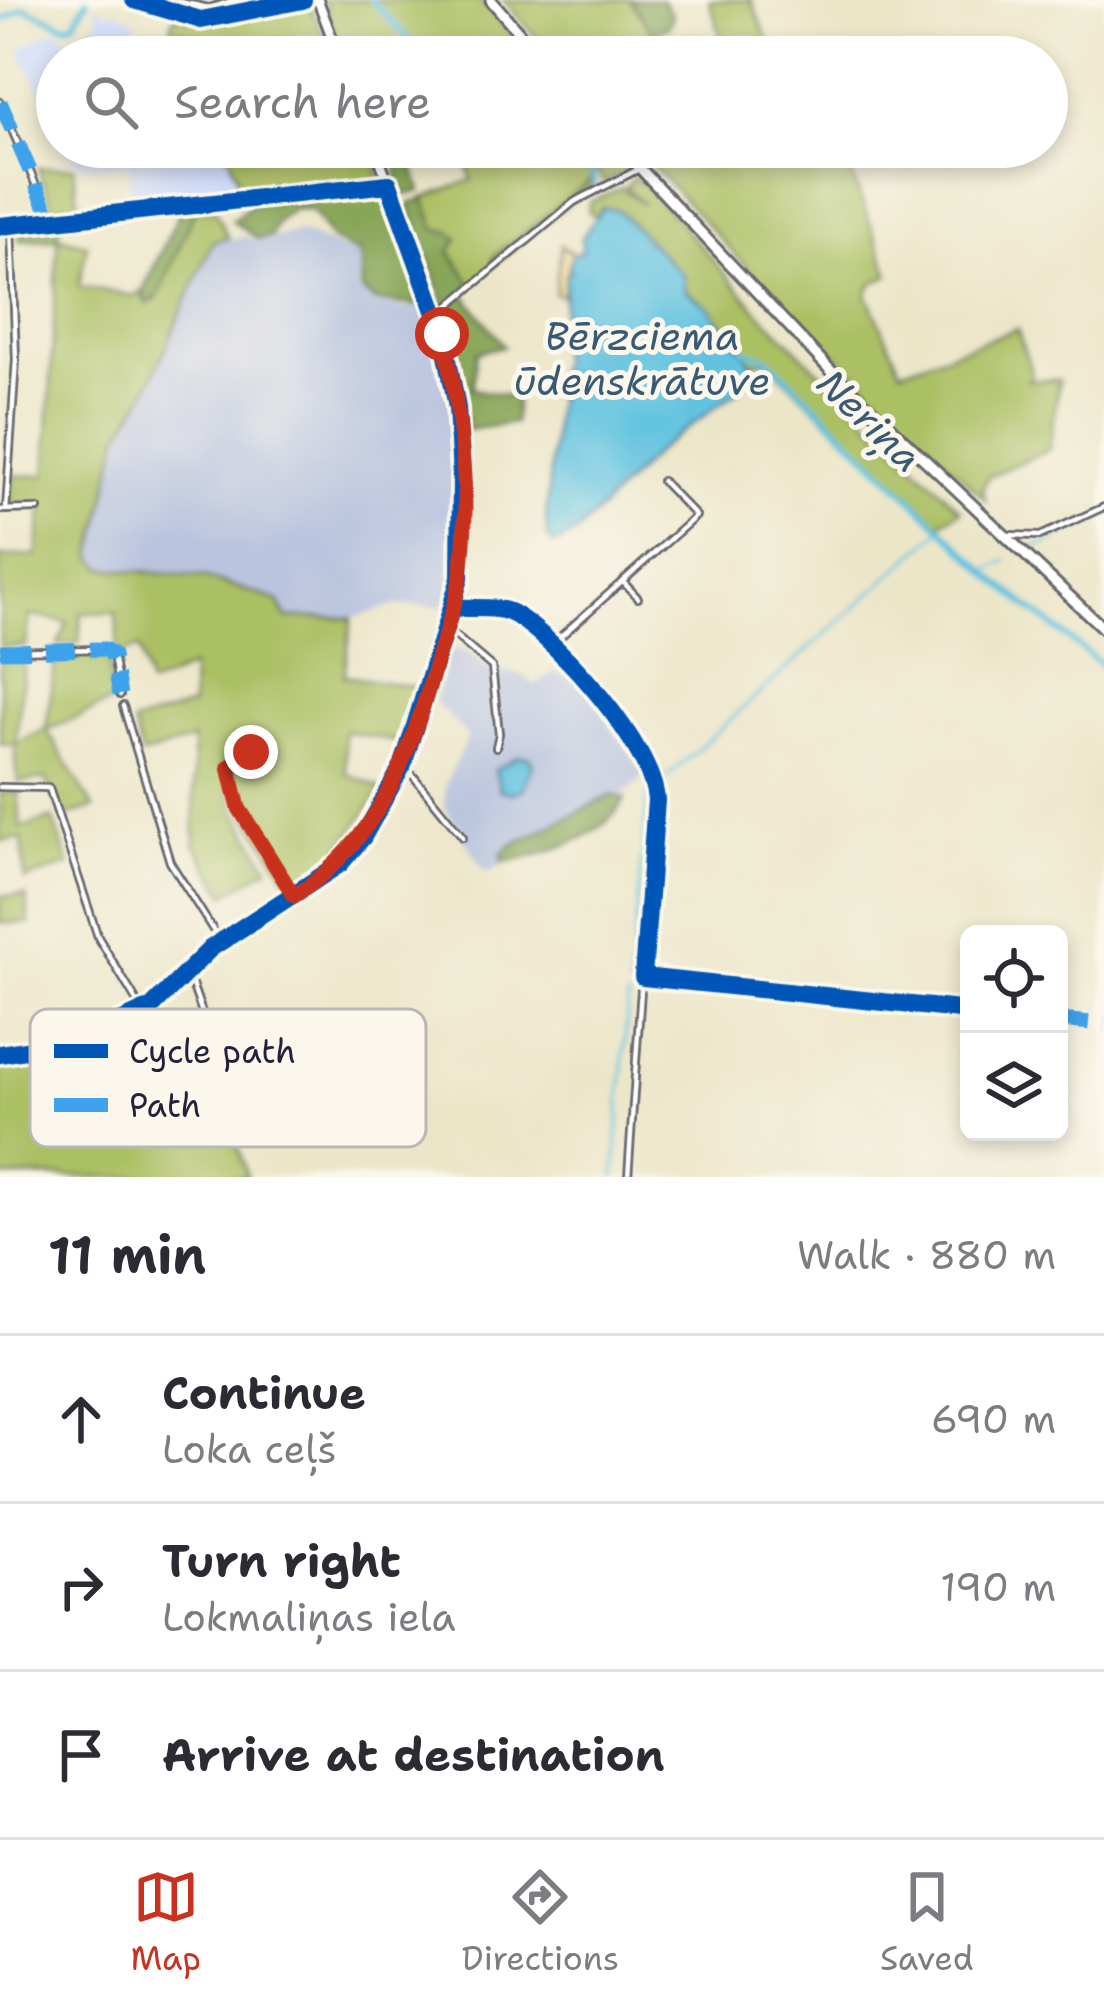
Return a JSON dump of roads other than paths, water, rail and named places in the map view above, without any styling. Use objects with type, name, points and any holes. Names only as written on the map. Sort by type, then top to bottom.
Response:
[{"type":"highway","points":[[491,0],[522,36]]},
{"type":"highway","points":[[639,169],[835,375],[1000,536],[1104,629]]},
{"type":"main road","points":[[161,0],[210,10],[241,0]]},
{"type":"main road","points":[[314,0],[330,36]]},
{"type":"main road","points":[[146,1009],[220,941],[328,874],[355,846],[403,765],[453,607],[461,560],[460,445],[438,315],[383,168]]},
{"type":"main road","points":[[5,225],[389,184]]},
{"type":"main road","points":[[0,1054],[30,1049]]},
{"type":"street","points":[[0,102],[50,219]]},
{"type":"street","points":[[438,315],[574,202],[639,169]]},
{"type":"street","points":[[5,225],[16,359],[3,510],[38,509]]},
{"type":"street","points":[[0,425],[12,425]]},
{"type":"street","points":[[551,646],[698,518],[662,481]]},
{"type":"street","points":[[1000,536],[1040,536],[1104,507]]},
{"type":"street","points":[[623,582],[638,598]]},
{"type":"street","points":[[453,607],[506,610],[551,646],[588,683],[656,788],[628,1177]]},
{"type":"street","points":[[446,628],[492,667],[500,734],[496,746]]},
{"type":"street","points":[[0,652],[105,649],[114,659],[120,695]]},
{"type":"street","points":[[123,706],[166,852],[220,941]]},
{"type":"street","points":[[251,752],[229,767],[239,808],[294,896]]},
{"type":"street","points":[[403,765],[463,837]]},
{"type":"street","points":[[0,787],[49,788],[98,937],[141,1009]]},
{"type":"street","points":[[187,970],[201,1009]]},
{"type":"water","name":"Bērzciema ūdenskrātuve","points":[[602,208],[616,209],[683,275],[685,291],[710,308],[752,363],[742,388],[659,449],[578,532],[555,545],[547,536],[546,518],[566,273]]},
{"type":"water","points":[[518,756],[529,757],[533,765],[523,789],[500,790],[495,770]]},
{"type":"waterway","name":"Neriņa","points":[[0,21],[25,8],[65,25],[74,23],[87,0]]},
{"type":"waterway","name":"Neriņa","points":[[371,0],[406,36]]},
{"type":"waterway","name":"Neriņa","points":[[591,168],[595,185]]},
{"type":"waterway","name":"Neriņa","points":[[744,350],[767,358],[995,580],[1104,667]]},
{"type":"waterway","points":[[1030,550],[1104,516]]},
{"type":"waterway","points":[[658,785],[944,527]]},
{"type":"waterway","points":[[987,571],[1006,561]]},
{"type":"waterway","points":[[629,987],[649,791]]},
{"type":"waterway","points":[[615,1177],[628,998]]}]
